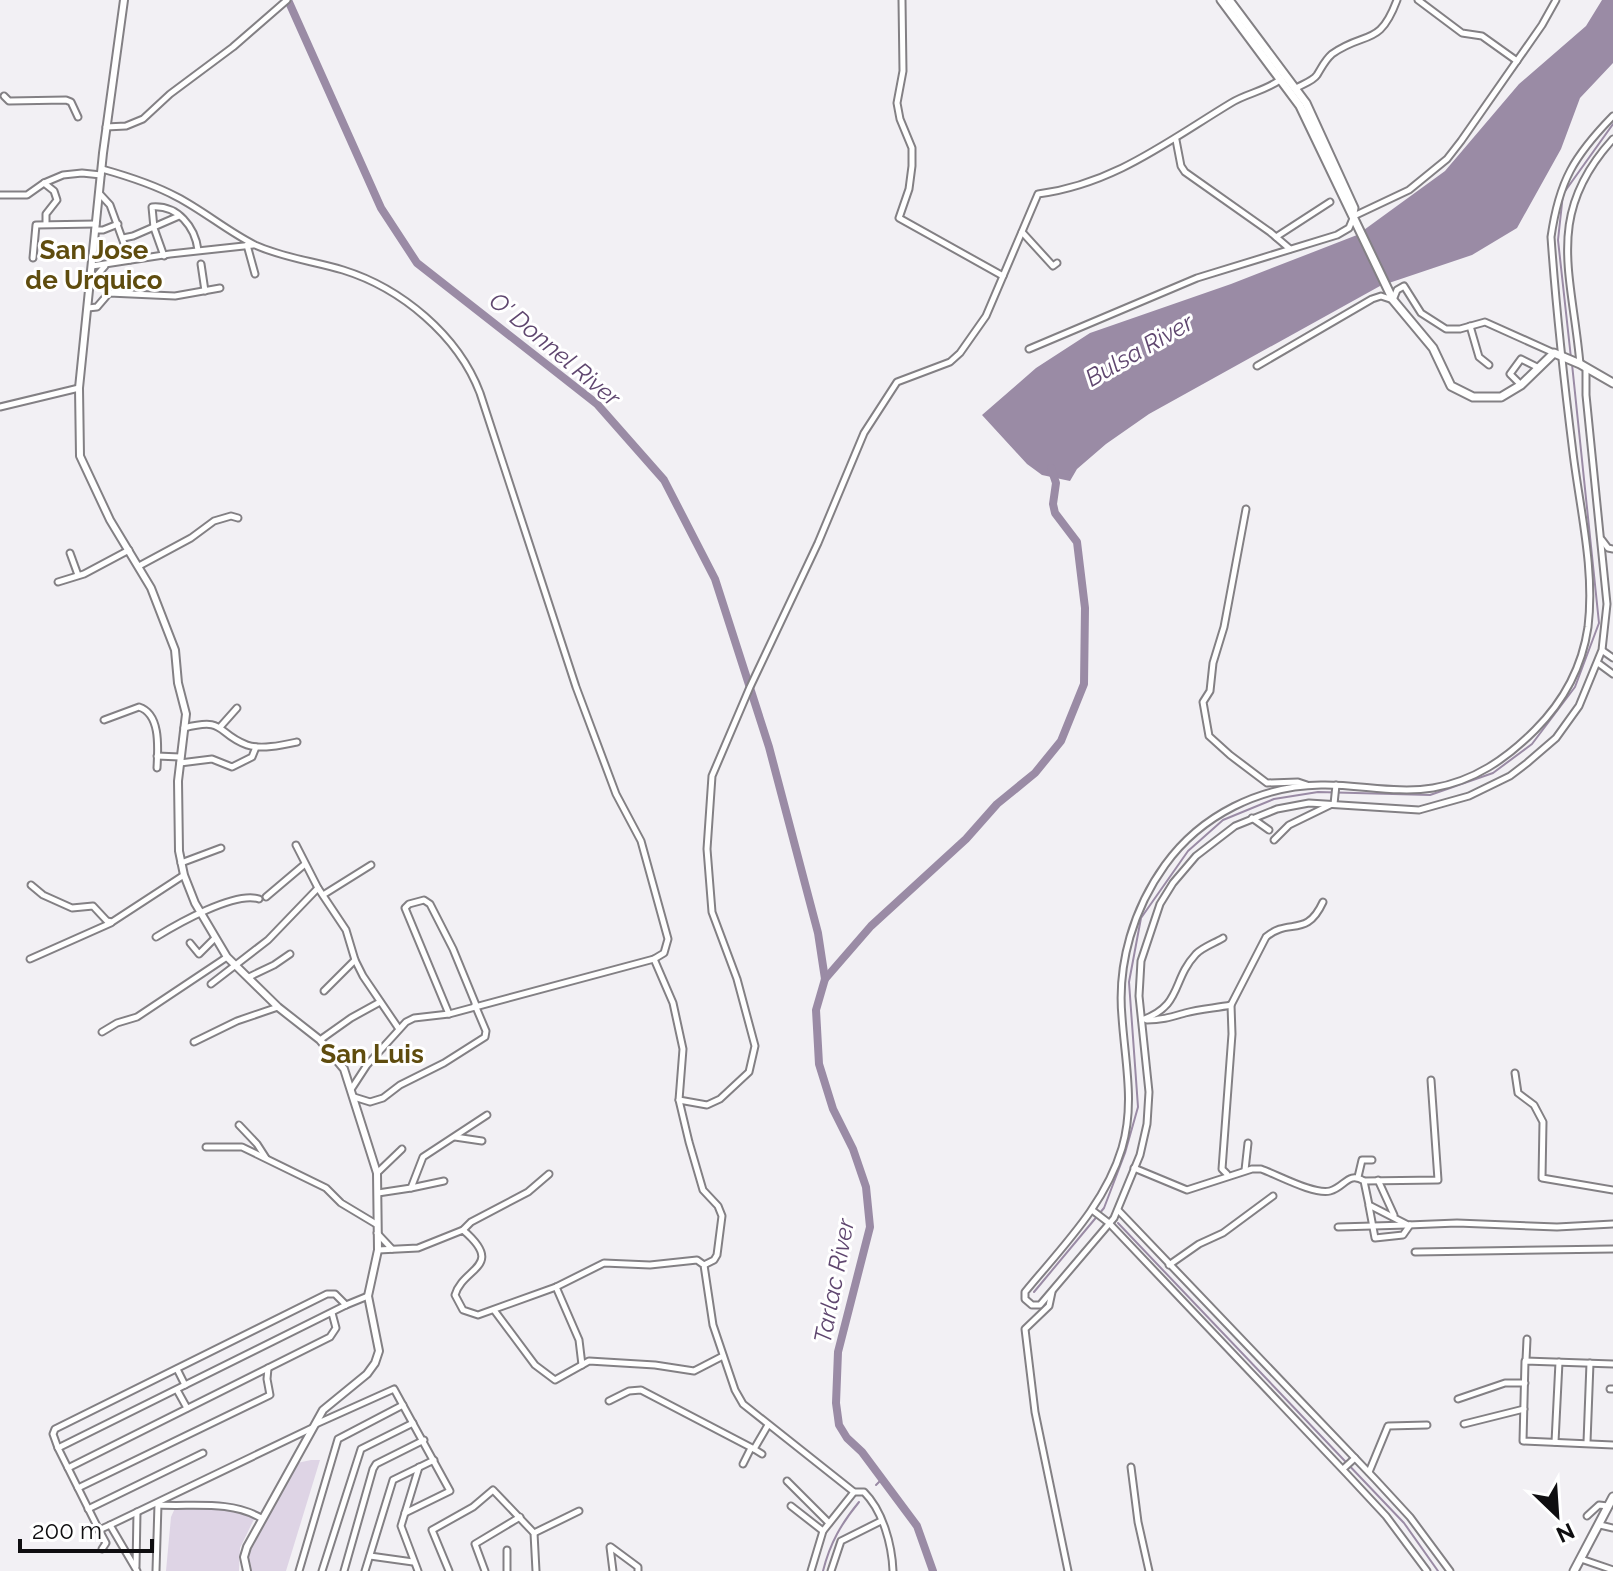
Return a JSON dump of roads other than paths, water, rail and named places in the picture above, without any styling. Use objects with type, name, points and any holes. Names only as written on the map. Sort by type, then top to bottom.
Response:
[{"type":"main road","points":[[1221,0],[1294,90],[1348,211],[1354,216],[1392,297],[1433,348],[1444,377],[1456,390],[1473,397],[1496,398],[1521,385],[1554,353],[1613,383]]},
{"type":"main road","points":[[1229,0],[1284,77]]},
{"type":"main road","points":[[1574,1571],[1613,1497]]},
{"type":"street","points":[[124,0],[106,127],[79,388],[80,456],[90,482],[139,566],[175,650],[178,683],[186,714],[178,804],[184,875],[200,912],[227,957],[278,1007],[320,1040],[344,1069],[377,1173],[378,1250],[368,1296],[379,1351],[375,1363],[356,1383],[327,1405],[314,1426],[247,1547],[244,1557],[247,1571]]},
{"type":"street","points":[[106,127],[126,126],[143,119],[287,0]]},
{"type":"street","points":[[902,0],[903,71],[897,103],[912,148],[912,166],[909,189],[899,218],[1003,276]]},
{"type":"street","points":[[1294,90],[1315,79],[1324,62],[1335,53],[1381,30],[1397,0],[1405,0]]},
{"type":"street","points":[[1418,0],[1462,33],[1482,36],[1517,61]]},
{"type":"street","points":[[1029,349],[1176,286],[1341,233],[1349,228],[1354,216],[1398,198],[1447,159],[1556,0]]},
{"type":"street","points":[[679,1100],[707,1105],[720,1099],[749,1072],[755,1046],[737,979],[712,912],[707,849],[712,776],[818,543],[848,467],[881,403],[899,380],[955,358],[986,316],[1038,194],[1063,191],[1127,166],[1176,140],[1233,102],[1284,77]]},
{"type":"street","points":[[4,96],[9,101],[66,100],[71,102],[78,117]]},
{"type":"street","points":[[1613,116],[1591,139],[1566,175],[1556,206],[1551,237],[1574,361],[1586,395],[1607,604],[1602,650],[1587,691],[1566,724],[1548,744],[1510,776],[1469,796],[1419,810],[1334,802],[1277,809],[1251,817],[1203,849],[1173,883],[1160,904],[1141,961],[1139,996],[1149,1100],[1144,1136],[1134,1168],[1118,1210],[1052,1292],[1036,1307],[1024,1295],[1093,1211],[1114,1172],[1128,1118],[1130,1090],[1121,984],[1129,942],[1145,898],[1171,857],[1211,819],[1267,793],[1308,786],[1429,788],[1470,776],[1511,753],[1552,713],[1574,679],[1584,650],[1590,586],[1574,361],[1567,254],[1567,228],[1573,198],[1586,172],[1613,139]]},
{"type":"street","points":[[1176,140],[1185,172],[1291,250]]},
{"type":"street","points":[[0,195],[27,195],[44,183],[70,174],[101,172],[177,197],[221,227],[256,245],[302,262],[338,269],[382,286],[427,321],[472,372],[576,687],[616,794],[640,837],[668,939],[664,953],[654,959],[449,1014],[414,1018],[399,1029],[367,1065],[352,1088]]},
{"type":"street","points":[[44,183],[54,191],[57,200],[46,214],[46,224]]},
{"type":"street","points":[[99,193],[108,200],[130,260]]},
{"type":"street","points":[[1276,237],[1330,202]]},
{"type":"street","points":[[164,256],[154,228],[152,207],[166,208],[194,230],[198,250]]},
{"type":"street","points":[[123,238],[179,216]]},
{"type":"street","points":[[33,258],[35,226],[46,224],[103,230],[118,224]]},
{"type":"street","points":[[1022,232],[1042,258],[1053,266],[1057,263]]},
{"type":"street","points":[[247,245],[255,274]]},
{"type":"street","points":[[92,266],[198,250],[256,245]]},
{"type":"street","points":[[90,283],[100,269],[109,264]]},
{"type":"street","points":[[201,264],[205,291]]},
{"type":"street","points":[[1257,366],[1372,299],[1392,297],[1405,286],[1421,313],[1446,329],[1485,322],[1554,353]]},
{"type":"street","points":[[88,308],[97,307],[109,293],[175,296],[220,288]]},
{"type":"street","points":[[1470,326],[1479,357],[1489,365]]},
{"type":"street","points":[[1521,385],[1510,374],[1521,359],[1539,368]]},
{"type":"street","points":[[0,407],[79,388]]},
{"type":"street","points":[[1246,509],[1224,627],[1213,663],[1210,691],[1203,702],[1208,733],[1230,755],[1267,783],[1298,782],[1308,786]]},
{"type":"street","points":[[139,566],[200,533],[214,521],[231,516],[238,518]]},
{"type":"street","points":[[1601,539],[1608,548],[1613,549]]},
{"type":"street","points":[[58,582],[129,550]]},
{"type":"street","points":[[70,553],[78,575]]},
{"type":"street","points":[[1602,650],[1613,658]]},
{"type":"street","points":[[1598,663],[1613,674]]},
{"type":"street","points":[[104,720],[139,707],[146,709],[155,722],[157,768]]},
{"type":"street","points":[[221,726],[237,708]]},
{"type":"street","points":[[184,728],[208,723],[221,726],[235,739],[256,747],[297,742]]},
{"type":"street","points":[[157,756],[180,760],[212,759],[234,767],[252,757],[256,747]]},
{"type":"street","points":[[1334,802],[1336,787]]},
{"type":"street","points":[[1274,840],[1289,825],[1334,802]]},
{"type":"street","points":[[1251,817],[1269,830]]},
{"type":"street","points":[[296,845],[318,888],[346,930],[355,960],[399,1029]]},
{"type":"street","points":[[181,863],[221,848]]},
{"type":"street","points":[[156,937],[200,912],[246,898],[263,898],[305,864]]},
{"type":"street","points":[[323,895],[371,865]]},
{"type":"street","points":[[30,959],[112,922],[184,875]]},
{"type":"street","points":[[31,885],[43,895],[72,908],[93,906],[107,921],[112,922]]},
{"type":"street","points":[[211,984],[268,940],[318,888]]},
{"type":"street","points":[[354,1097],[370,1102],[383,1098],[400,1085],[444,1063],[485,1037],[486,1031],[453,949],[430,904],[424,900],[417,901],[405,908],[449,1014]]},
{"type":"street","points":[[1228,1175],[1222,1167],[1232,1034],[1231,1005],[1266,937],[1275,930],[1309,923],[1323,902]]},
{"type":"street","points":[[190,943],[199,954],[215,938]]},
{"type":"street","points":[[1142,1020],[1162,1011],[1197,953],[1223,938]]},
{"type":"street","points":[[249,977],[290,954]]},
{"type":"street","points":[[102,1032],[137,1017],[227,957]]},
{"type":"street","points":[[654,959],[673,1003],[683,1049],[679,1100],[703,1190],[718,1206],[722,1216],[723,1228],[717,1255],[704,1265]]},
{"type":"street","points":[[324,991],[355,960]]},
{"type":"street","points":[[320,1040],[380,1002]]},
{"type":"street","points":[[1142,1020],[1167,1020],[1188,1012],[1231,1005]]},
{"type":"street","points":[[194,1042],[237,1021],[278,1007]]},
{"type":"street","points":[[1515,1073],[1518,1093],[1534,1105],[1543,1122],[1542,1178],[1613,1190]]},
{"type":"street","points":[[1134,1168],[1183,1190],[1245,1170],[1261,1169],[1320,1192],[1330,1191],[1349,1178],[1439,1179],[1431,1080]]},
{"type":"street","points":[[411,1188],[423,1157],[487,1115]]},
{"type":"street","points":[[239,1125],[266,1159]]},
{"type":"street","points":[[454,1137],[482,1141]]},
{"type":"street","points":[[1245,1170],[1248,1143]]},
{"type":"street","points":[[206,1147],[242,1147],[326,1188],[341,1203],[377,1228],[393,1249]]},
{"type":"street","points":[[377,1173],[402,1149]]},
{"type":"street","points":[[1372,1160],[1362,1160],[1361,1179],[1377,1238],[1403,1235],[1409,1225]]},
{"type":"street","points":[[378,1250],[418,1248],[463,1230],[471,1222],[528,1192],[549,1174]]},
{"type":"street","points":[[1378,1180],[1397,1219]]},
{"type":"street","points":[[378,1193],[444,1181]]},
{"type":"street","points":[[1169,1265],[1199,1244],[1223,1233],[1273,1196]]},
{"type":"street","points":[[1369,1205],[1409,1225]]},
{"type":"street","points":[[1118,1210],[1369,1472],[1410,1517],[1450,1571]]},
{"type":"street","points":[[1093,1211],[1108,1221],[1344,1468],[1386,1516],[1427,1571]]},
{"type":"street","points":[[1338,1227],[1457,1223],[1557,1227],[1613,1224]]},
{"type":"street","points":[[463,1230],[481,1250],[477,1271],[458,1287],[455,1295],[463,1310],[471,1315],[494,1310],[556,1287],[604,1263],[664,1265],[691,1259],[704,1265]]},
{"type":"street","points":[[1415,1252],[1613,1249]]},
{"type":"street","points":[[704,1265],[713,1325],[743,1404],[854,1492],[864,1492],[874,1502],[891,1550],[893,1571]]},
{"type":"street","points":[[556,1287],[579,1340],[582,1365]]},
{"type":"street","points":[[1052,1292],[1049,1306],[1025,1329],[1035,1412],[1068,1571]]},
{"type":"street","points":[[102,1549],[106,1543],[58,1448],[53,1434],[55,1429],[327,1294],[335,1294],[346,1305]]},
{"type":"street","points":[[58,1448],[368,1296]]},
{"type":"street","points":[[494,1310],[527,1355],[549,1377],[559,1379],[589,1361],[694,1371],[723,1356]]},
{"type":"street","points":[[68,1468],[333,1334],[336,1328],[332,1313]]},
{"type":"street","points":[[1527,1339],[1524,1441],[1613,1445]]},
{"type":"street","points":[[1526,1361],[1613,1364]]},
{"type":"street","points":[[1555,1442],[1559,1362]]},
{"type":"street","points":[[1587,1442],[1590,1363]]},
{"type":"street","points":[[78,1488],[270,1395],[268,1367]]},
{"type":"street","points":[[177,1369],[185,1385]]},
{"type":"street","points":[[1458,1399],[1505,1383],[1525,1383]]},
{"type":"street","points":[[99,1530],[392,1389],[424,1440],[450,1491],[405,1513]]},
{"type":"street","points":[[177,1390],[187,1408]]},
{"type":"street","points":[[609,1401],[629,1391],[641,1390],[762,1454]]},
{"type":"street","points":[[299,1571],[338,1439],[403,1405]]},
{"type":"street","points":[[1464,1424],[1524,1409]]},
{"type":"street","points":[[322,1571],[361,1449],[413,1423]]},
{"type":"street","points":[[743,1464],[768,1425]]},
{"type":"street","points":[[1369,1472],[1388,1426],[1427,1425]]},
{"type":"street","points":[[344,1571],[376,1464],[424,1440]]},
{"type":"street","points":[[88,1509],[203,1453]]},
{"type":"street","points":[[1344,1468],[1354,1459]]},
{"type":"street","points":[[365,1571],[393,1480],[434,1460]]},
{"type":"street","points":[[418,1571],[401,1531],[401,1521],[419,1467]]},
{"type":"street","points":[[1131,1467],[1138,1522],[1149,1571]]},
{"type":"street","points":[[787,1481],[829,1523]]},
{"type":"street","points":[[449,1571],[432,1530],[473,1507],[493,1490],[534,1533],[536,1571]]},
{"type":"street","points":[[811,1571],[823,1531],[854,1492]]},
{"type":"street","points":[[158,1504],[227,1506],[246,1510],[261,1518]]},
{"type":"street","points":[[156,1571],[158,1504]]},
{"type":"street","points":[[1587,1516],[1594,1507],[1602,1504],[1609,1506]]},
{"type":"street","points":[[791,1506],[823,1531]]},
{"type":"street","points":[[534,1533],[579,1511]]},
{"type":"street","points":[[136,1570],[137,1512]]},
{"type":"street","points":[[485,1571],[475,1544],[520,1517]]},
{"type":"street","points":[[831,1571],[841,1541],[881,1521]]},
{"type":"street","points":[[110,1525],[136,1570]]},
{"type":"street","points":[[1600,1525],[1613,1528]]},
{"type":"street","points":[[613,1571],[612,1547],[638,1567],[638,1571]]},
{"type":"street","points":[[507,1550],[507,1571]]},
{"type":"street","points":[[370,1556],[414,1562]]},
{"type":"street","points":[[1581,1559],[1613,1570]]},
{"type":"water","points":[[1602,0],[1613,0],[1613,63],[1580,98],[1561,149],[1517,228],[1472,255],[1380,286],[1149,414],[1106,444],[1077,469],[1070,481],[1042,475],[1027,464],[982,415],[1036,368],[1090,333],[1231,284],[1357,235],[1445,171],[1519,84],[1586,26]]},
{"type":"waterway","name":"O' Donnel River","points":[[288,0],[381,208],[417,263],[597,404],[664,480],[715,579],[769,747],[818,933],[825,979],[816,1010],[819,1064],[833,1109],[853,1149],[866,1187],[870,1227],[838,1352],[836,1403],[839,1425],[917,1526],[933,1571]]},
{"type":"waterway","points":[[1571,358],[1558,240],[1563,194],[1613,124]]},
{"type":"waterway","points":[[1034,1292],[1104,1208],[1125,1153],[1138,1107],[1129,982],[1141,918],[1188,851],[1223,820],[1274,799],[1318,792],[1430,795],[1493,773],[1532,744],[1575,687],[1599,623],[1572,364]]},
{"type":"waterway","name":"Bulsa River","points":[[825,979],[871,926],[966,839],[997,804],[1035,773],[1061,741],[1084,684],[1085,608],[1077,542],[1055,513],[1056,483],[1051,468]]},
{"type":"waterway","points":[[1118,1223],[1404,1523],[1438,1571]]},
{"type":"waterway","points":[[876,1485],[882,1479]]},
{"type":"waterway","points":[[823,1571],[837,1534],[859,1502]]},
{"type":"district","name":"San Jose de Urquico","points":[[94,265]]},
{"type":"district","name":"San Luis","points":[[372,1054]]},
{"type":"water label","name":"Tarlac River","points":[[834,1281]]}]
